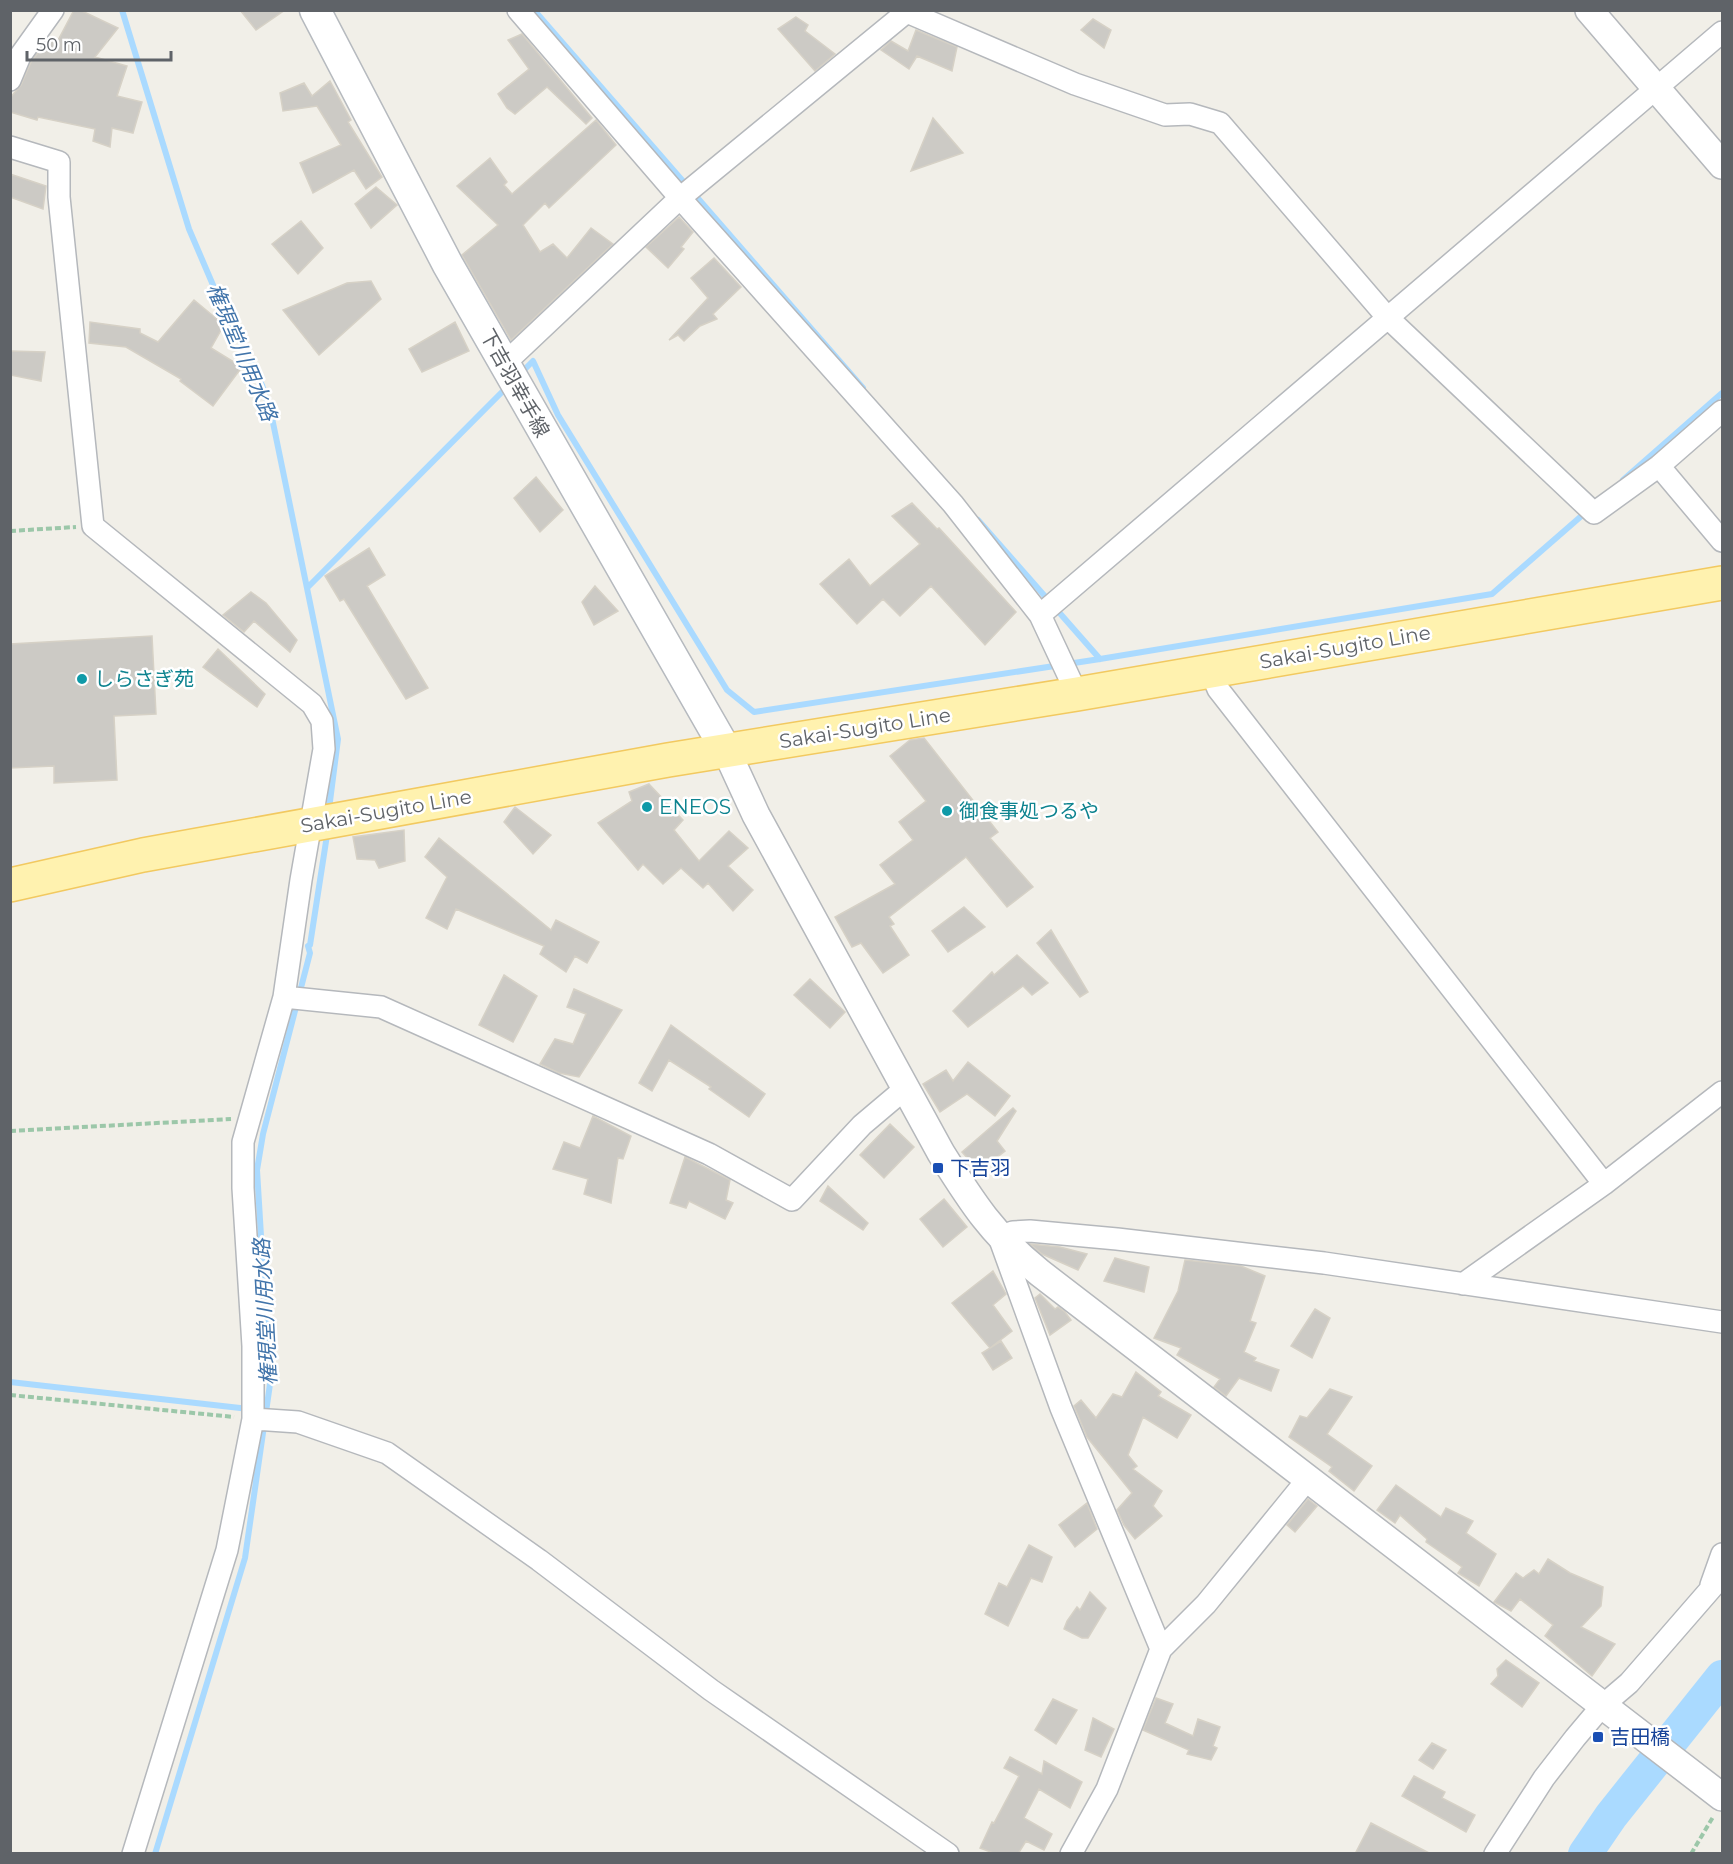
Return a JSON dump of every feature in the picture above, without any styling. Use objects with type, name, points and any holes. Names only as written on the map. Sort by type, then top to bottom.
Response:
[{"type":"main road","name":"下吉羽幸手線","points":[[315,10],[448,265],[726,750]]},
{"type":"main road","name":"Sakai-Sugito Line","points":[[10,885],[143,855],[726,750],[1077,694],[1722,583]]},
{"type":"street","points":[[10,80],[20,56],[52,10]]},
{"type":"street","points":[[518,10],[680,198],[953,504],[1040,615],[1077,694]]},
{"type":"street","points":[[1589,10],[1722,165]]},
{"type":"street","points":[[505,363],[680,198],[908,11],[1075,84],[1165,115],[1190,114],[1220,123],[1387,317],[1594,513],[1659,466],[1722,411]]},
{"type":"street","points":[[1040,615],[1722,32]]},
{"type":"street","points":[[10,147],[59,162],[59,197],[93,526],[312,704],[322,721],[324,749],[284,998],[243,1142],[243,1188],[253,1346],[253,1419],[227,1550],[133,1854]]},
{"type":"street","points":[[1659,466],[1722,541]]},
{"type":"street","points":[[1210,670],[1218,689],[1604,1184]]},
{"type":"street","points":[[726,750],[756,815],[907,1087],[941,1153],[971,1201],[999,1238],[1040,1273],[1307,1480],[1685,1769],[1720,1804]]},
{"type":"street","points":[[284,998],[381,1007],[709,1154],[792,1200],[862,1125],[907,1087]]},
{"type":"street","points":[[1463,1284],[1604,1184],[1722,1092]]},
{"type":"street","points":[[999,1238],[1013,1232],[1030,1231],[1324,1263],[1722,1322]]},
{"type":"street","points":[[999,1238],[1061,1408],[1161,1649]]},
{"type":"street","points":[[253,1419],[298,1422],[387,1453],[539,1560],[711,1690],[948,1854]]},
{"type":"street","points":[[1071,1854],[1107,1789],[1161,1649],[1206,1604],[1307,1480]]},
{"type":"street","points":[[1495,1854],[1544,1778],[1602,1706],[1629,1683],[1717,1581],[1722,1554]]},
{"type":"path","points":[[10,531],[93,526]]},
{"type":"path","points":[[10,1131],[250,1118]]},
{"type":"path","points":[[10,1395],[253,1419]]},
{"type":"path","points":[[1691,1854],[1720,1804]]},
{"type":"building","points":[[74,10],[80,10],[118,28],[95,57],[127,66],[117,96],[142,102],[133,133],[112,128],[110,147],[93,141],[95,129],[38,117],[37,120],[10,112],[10,98],[21,85],[31,62],[49,38],[56,44]]},
{"type":"building","points":[[240,10],[285,10],[256,30]]},
{"type":"building","points":[[796,17],[808,25],[805,31],[835,54],[815,71],[778,29]]},
{"type":"building","points":[[1093,19],[1111,30],[1104,48],[1081,30]]},
{"type":"building","points":[[916,30],[957,47],[952,71],[917,56],[909,69],[881,50],[891,41],[908,51]]},
{"type":"building","points":[[522,34],[592,118],[586,124],[547,87],[515,114],[507,108],[498,94],[529,69],[508,40]]},
{"type":"building","points":[[330,81],[351,120],[348,122],[382,177],[366,189],[354,170],[313,193],[300,163],[341,145],[317,106],[283,111],[280,93],[304,83],[312,96]]},
{"type":"building","points":[[933,118],[963,153],[911,171]]},
{"type":"building","points":[[596,120],[616,145],[549,208],[545,203],[523,225],[540,252],[553,244],[567,258],[591,228],[613,244],[511,340],[462,255],[498,225],[457,186],[490,158],[507,182],[504,185],[512,194]]},
{"type":"building","points":[[10,174],[46,186],[43,209],[10,197]]},
{"type":"building","points":[[376,187],[397,205],[371,228],[355,204]]},
{"type":"building","points":[[679,217],[693,232],[681,247],[684,249],[668,268],[646,247]]},
{"type":"building","points":[[301,221],[323,248],[298,274],[272,244]]},
{"type":"building","points":[[714,258],[741,287],[713,314],[717,319],[700,326],[684,341],[678,335],[669,340],[708,298],[691,278]]},
{"type":"building","points":[[371,281],[381,299],[319,355],[283,310],[347,283]]},
{"type":"building","points":[[194,300],[224,325],[211,348],[242,367],[213,406],[180,381],[181,379],[126,347],[89,343],[90,322],[140,329],[140,333],[158,342]]},
{"type":"building","points":[[455,322],[469,351],[422,372],[409,349]]},
{"type":"building","points":[[10,351],[45,352],[41,381],[10,375]]},
{"type":"building","points":[[536,477],[563,510],[540,532],[514,498]]},
{"type":"building","points":[[912,503],[937,529],[939,528],[1016,612],[985,645],[931,586],[900,616],[883,599],[857,624],[820,584],[849,559],[870,586],[920,544],[892,516]]},
{"type":"building","points":[[369,548],[385,575],[367,586],[428,688],[406,699],[344,599],[340,601],[325,576]]},
{"type":"building","points":[[595,586],[618,611],[594,625],[582,602]]},
{"type":"building","points":[[251,592],[266,603],[297,640],[290,652],[254,621],[244,632],[223,615]]},
{"type":"building","name":"しらさぎ苑","points":[[152,636],[156,714],[114,716],[117,780],[54,783],[54,766],[10,768],[10,644]]},
{"type":"building","points":[[218,649],[265,694],[257,707],[203,667]]},
{"type":"building","name":"御食事処つるや","points":[[924,738],[998,832],[990,838],[1033,887],[1007,907],[966,857],[889,917],[894,924],[890,926],[909,955],[883,973],[861,943],[852,947],[835,917],[895,884],[880,865],[913,840],[899,822],[926,801],[890,756],[910,740]]},
{"type":"building","points":[[649,784],[683,820],[674,830],[699,861],[729,831],[748,848],[728,866],[753,890],[733,911],[708,883],[703,888],[681,868],[663,884],[643,864],[638,870],[598,823],[632,801],[629,792]]},
{"type":"building","points":[[515,807],[551,835],[533,854],[504,822]]},
{"type":"building","points":[[404,830],[405,861],[379,868],[375,860],[357,859],[353,837]]},
{"type":"building","points":[[439,838],[551,930],[556,920],[599,942],[587,963],[575,956],[566,972],[540,954],[544,946],[456,909],[447,929],[426,918],[447,877],[425,857]]},
{"type":"building","points":[[964,907],[985,927],[948,952],[932,931]]},
{"type":"building","points":[[1051,930],[1088,992],[1080,997],[1037,943]]},
{"type":"building","points":[[1017,955],[1048,983],[1032,995],[1023,986],[968,1027],[953,1011],[992,972],[994,975]]},
{"type":"building","points":[[504,975],[537,996],[513,1042],[479,1025]]},
{"type":"building","points":[[810,979],[845,1012],[830,1028],[794,995]]},
{"type":"building","points":[[574,989],[622,1010],[579,1077],[559,1073],[540,1064],[555,1039],[573,1044],[586,1014],[567,1007]]},
{"type":"building","points":[[671,1025],[765,1094],[749,1117],[709,1089],[711,1087],[669,1060],[652,1091],[639,1083]]},
{"type":"building","points":[[968,1062],[1010,1096],[995,1116],[967,1094],[940,1112],[923,1084],[946,1070],[953,1081]]},
{"type":"building","points":[[1013,1108],[1016,1111],[997,1141],[1005,1151],[979,1171],[962,1152]]},
{"type":"building","points":[[593,1116],[631,1136],[623,1159],[618,1158],[611,1203],[584,1194],[588,1179],[553,1169],[564,1142],[580,1148]]},
{"type":"building","points":[[890,1124],[914,1147],[884,1178],[860,1155]]},
{"type":"building","points":[[685,1157],[730,1180],[726,1200],[733,1203],[725,1219],[689,1201],[686,1208],[670,1203]]},
{"type":"building","points":[[828,1186],[868,1223],[863,1230],[820,1201]]},
{"type":"building","points":[[944,1199],[967,1227],[943,1247],[920,1219]]},
{"type":"building","points":[[1030,1244],[1060,1247],[1087,1254],[1078,1270],[1042,1254]]},
{"type":"building","points":[[1115,1258],[1149,1267],[1144,1292],[1104,1281]]},
{"type":"building","points":[[1185,1260],[1241,1266],[1265,1276],[1250,1321],[1256,1323],[1244,1352],[1256,1358],[1254,1361],[1279,1370],[1271,1391],[1239,1378],[1226,1396],[1214,1387],[1220,1379],[1177,1355],[1181,1348],[1154,1338],[1178,1291]]},
{"type":"building","points":[[993,1271],[1006,1294],[993,1305],[1012,1331],[990,1348],[952,1303]]},
{"type":"building","points":[[1040,1294],[1055,1309],[1058,1307],[1065,1312],[1071,1320],[1050,1335],[1035,1298]]},
{"type":"building","points":[[1315,1309],[1330,1318],[1312,1358],[1291,1346]]},
{"type":"building","points":[[1001,1341],[1012,1358],[993,1370],[982,1353]]},
{"type":"building","points":[[1136,1372],[1161,1392],[1158,1396],[1191,1415],[1177,1438],[1143,1417],[1128,1455],[1137,1466],[1133,1469],[1162,1491],[1153,1506],[1162,1516],[1135,1539],[1124,1525],[1117,1510],[1132,1493],[1087,1437],[1074,1406],[1081,1400],[1096,1418],[1113,1394],[1122,1397]]},
{"type":"building","points":[[1330,1389],[1352,1397],[1327,1434],[1372,1466],[1354,1491],[1329,1471],[1332,1467],[1289,1437],[1300,1416],[1307,1418]]},
{"type":"building","points":[[1396,1485],[1441,1517],[1446,1508],[1473,1521],[1466,1533],[1496,1554],[1479,1586],[1458,1573],[1462,1567],[1426,1542],[1427,1539],[1400,1515],[1395,1523],[1377,1510]]},
{"type":"building","points":[[1308,1499],[1317,1506],[1295,1532],[1287,1525]]},
{"type":"building","points":[[1087,1503],[1097,1529],[1075,1547],[1059,1525]]},
{"type":"building","points":[[1029,1545],[1052,1557],[1042,1582],[1031,1578],[1008,1626],[985,1614],[999,1583],[1007,1587]]},
{"type":"building","points":[[1548,1559],[1570,1573],[1603,1587],[1601,1606],[1581,1627],[1615,1644],[1592,1676],[1545,1636],[1553,1625],[1520,1599],[1511,1611],[1494,1602],[1516,1573],[1523,1578],[1534,1570],[1539,1574]]},
{"type":"building","points":[[1090,1592],[1106,1608],[1088,1638],[1082,1638],[1064,1629],[1077,1607],[1080,1610]]},
{"type":"building","points":[[1506,1660],[1539,1683],[1522,1707],[1491,1684],[1498,1676],[1497,1669]]},
{"type":"building","points":[[1156,1698],[1173,1704],[1165,1723],[1193,1736],[1198,1719],[1220,1727],[1213,1746],[1217,1748],[1211,1760],[1187,1754],[1189,1750],[1143,1730]]},
{"type":"building","points":[[1053,1699],[1077,1710],[1056,1744],[1035,1730]]},
{"type":"building","points":[[1093,1718],[1114,1729],[1101,1757],[1085,1750]]},
{"type":"building","points":[[1432,1743],[1446,1750],[1433,1769],[1419,1760]]},
{"type":"building","points":[[1010,1757],[1042,1774],[1044,1761],[1082,1782],[1070,1808],[1039,1789],[1024,1818],[1052,1834],[1044,1850],[1026,1841],[1018,1854],[996,1854],[980,1848],[992,1822],[994,1823],[1019,1776],[1004,1768]]},
{"type":"building","points":[[1414,1776],[1445,1792],[1442,1798],[1475,1815],[1466,1832],[1402,1796]]},
{"type":"building","points":[[1371,1823],[1431,1854],[1355,1854]]},
{"type":"waterway","name":"権現堂川用水路","points":[[122,10],[189,229],[216,292],[262,385],[271,413],[338,739],[329,809]]},
{"type":"waterway","points":[[534,10],[863,388]]},
{"type":"waterway","points":[[521,373],[533,361],[558,415],[727,690],[754,712],[1100,659],[1492,594],[1586,512]]},
{"type":"waterway","points":[[308,587],[507,387]]},
{"type":"waterway","points":[[1623,480],[1722,393]]},
{"type":"waterway","points":[[978,520],[1100,659]]},
{"type":"waterway","name":"権現堂川用水路","points":[[155,1854],[245,1558],[270,1384],[257,1170],[263,1134],[310,953],[308,946],[310,945],[327,835]]},
{"type":"waterway","points":[[10,1382],[249,1409]]},
{"type":"waterway","points":[[1585,1854],[1611,1816],[1722,1677]]},
{"type":"place","name":"しらさぎ苑","points":[[82,679]]},
{"type":"place","name":"ENEOS","points":[[647,807]]},
{"type":"place","name":"御食事処つるや","points":[[947,811]]},
{"type":"place","name":"下吉羽","points":[[938,1168]]},
{"type":"place","name":"吉田橋","points":[[1598,1737]]}]
